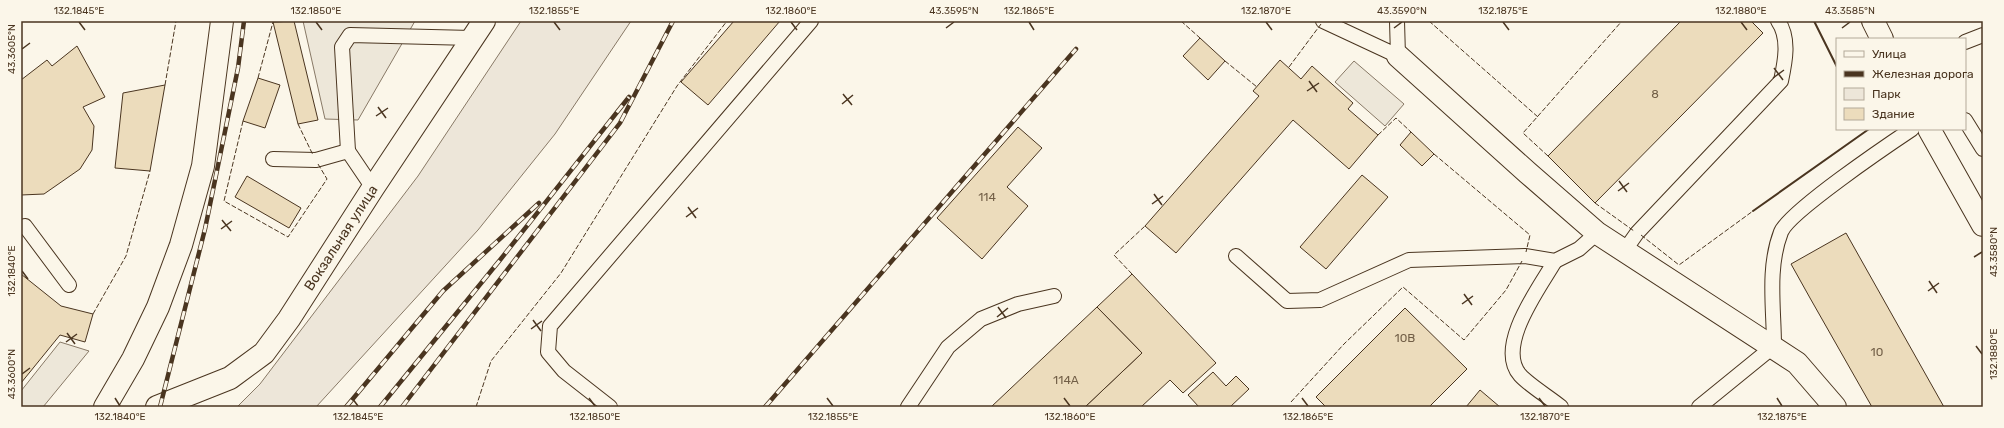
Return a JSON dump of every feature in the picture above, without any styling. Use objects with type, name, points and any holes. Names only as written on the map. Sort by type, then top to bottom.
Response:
[{"type":"street","points":[[105,407],[134,359],[158,307],[181,245],[203,166],[222,21]]},
{"type":"street","points":[[1873,21],[1882,38]]},
{"type":"street","name":"Вокзальная улица","points":[[157,407],[230,378],[264,353],[289,319],[478,29]]},
{"type":"street","points":[[1398,56],[1464,117],[1597,233],[1625,250],[1680,288],[1774,346],[1797,363],[1835,407]]},
{"type":"street","points":[[1930,130],[1983,225]]},
{"type":"lane","points":[[610,407],[564,371],[548,352],[550,326],[811,21]]},
{"type":"lane","points":[[1324,21],[1398,56],[1397,21]]},
{"type":"lane","points":[[1625,250],[1637,233],[1781,81],[1786,58],[1783,28],[1778,21]]},
{"type":"lane","points":[[373,188],[348,151],[342,47],[350,36],[478,29]]},
{"type":"lane","points":[[1966,42],[1983,35]]},
{"type":"lane","points":[[1966,122],[1983,150]]},
{"type":"lane","points":[[1698,407],[1774,346],[1773,266],[1781,231],[1802,209],[1911,130]]},
{"type":"lane","points":[[273,159],[316,160],[348,151]]},
{"type":"lane","points":[[21,226],[25,226],[69,285]]},
{"type":"lane","points":[[1561,407],[1519,374],[1511,354],[1517,328],[1555,261],[1579,249],[1597,233]]},
{"type":"lane","points":[[1236,256],[1287,301],[1320,300],[1409,260],[1525,256],[1555,261]]},
{"type":"lane","points":[[908,407],[948,347],[980,319],[1018,304],[1054,296]]},
{"type":"green space","points":[[521,21],[631,21],[555,134],[478,230],[316,407],[237,407],[260,384],[418,176]]},
{"type":"shaded area","points":[[303,21],[415,21],[358,120],[325,119]]},
{"type":"shaded area","points":[[1354,61],[1404,104],[1385,126],[1335,82]]},
{"type":"shaded area","points":[[60,342],[89,351],[43,407],[21,407],[21,391]]},
{"type":"building","points":[[294,21],[318,120],[298,124],[273,22]]},
{"type":"building","points":[[734,21],[780,21],[708,105],[681,82]]},
{"type":"building","points":[[1681,21],[1751,21],[1763,33],[1595,203],[1548,156]]},
{"type":"building","points":[[1200,38],[1225,61],[1208,80],[1183,56]]},
{"type":"building","points":[[77,46],[105,97],[83,107],[94,126],[92,150],[80,169],[44,194],[21,195],[21,80],[47,60],[52,66]]},
{"type":"building","points":[[1280,60],[1301,79],[1312,66],[1353,103],[1348,109],[1378,135],[1349,169],[1293,120],[1176,253],[1145,226],[1259,96],[1253,91]]},
{"type":"building","points":[[258,78],[280,85],[265,128],[243,121]]},
{"type":"building","points":[[165,85],[150,171],[115,168],[123,93]]},
{"type":"building","points":[[1018,127],[1042,148],[1007,187],[1028,206],[982,259],[937,218]]},
{"type":"building","points":[[1411,132],[1434,154],[1422,166],[1400,145]]},
{"type":"building","points":[[1362,175],[1388,197],[1326,269],[1300,247]]},
{"type":"building","points":[[247,176],[301,208],[289,228],[235,197]]},
{"type":"building","points":[[1846,233],[1944,407],[1872,407],[1810,298],[1791,264]]},
{"type":"building","points":[[21,274],[61,306],[93,314],[85,342],[60,335],[21,383]]},
{"type":"building","points":[[1132,274],[1216,363],[1183,393],[1170,380],[1141,407],[1085,407],[1142,353],[1097,307]]},
{"type":"building","points":[[1097,307],[1142,353],[1085,407],[991,407]]},
{"type":"building","points":[[1405,308],[1467,369],[1429,407],[1326,407],[1316,397]]},
{"type":"building","points":[[1213,372],[1226,386],[1236,376],[1249,389],[1230,407],[1199,407],[1188,395]]},
{"type":"building","points":[[1480,390],[1500,407],[1466,407]]},
{"type":"railway","points":[[160,407],[205,229],[238,68],[244,21]]},
{"type":"railway","points":[[402,407],[620,123],[673,21]]},
{"type":"railway","points":[[765,407],[1076,49]]},
{"type":"railway","points":[[380,407],[500,260],[629,97]]},
{"type":"railway","points":[[346,407],[443,291],[539,203]]},
{"type":"fence","points":[[165,85],[176,21]]},
{"type":"fence","points":[[476,407],[491,361],[561,273],[677,86],[727,21]]},
{"type":"fence","points":[[1181,21],[1200,38]]},
{"type":"fence","points":[[1429,21],[1538,117]]},
{"type":"fence","points":[[1548,156],[1523,133],[1622,21]]},
{"type":"fence","points":[[258,78],[273,22]]},
{"type":"fence","points":[[1289,67],[1321,24]]},
{"type":"fence","points":[[1225,61],[1257,87]]},
{"type":"fence","points":[[1378,135],[1396,118],[1411,132]]},
{"type":"fence","points":[[243,121],[224,201],[288,237],[327,179],[318,164]]},
{"type":"fence","points":[[298,124],[313,155]]},
{"type":"fence","points":[[1434,154],[1530,235],[1526,252]]},
{"type":"fence","points":[[93,314],[126,256],[150,171]]},
{"type":"fence","points":[[1595,203],[1634,231]]},
{"type":"fence","points":[[1641,235],[1679,265],[1753,211]]},
{"type":"fence","points":[[1132,274],[1114,255],[1145,226]]},
{"type":"fence","points":[[1291,402],[1344,344],[1403,287],[1464,340],[1506,290],[1522,261]]},
{"type":"wall","points":[[1814,21],[1836,65]]},
{"type":"wall","points":[[1753,211],[1868,130]]}]
